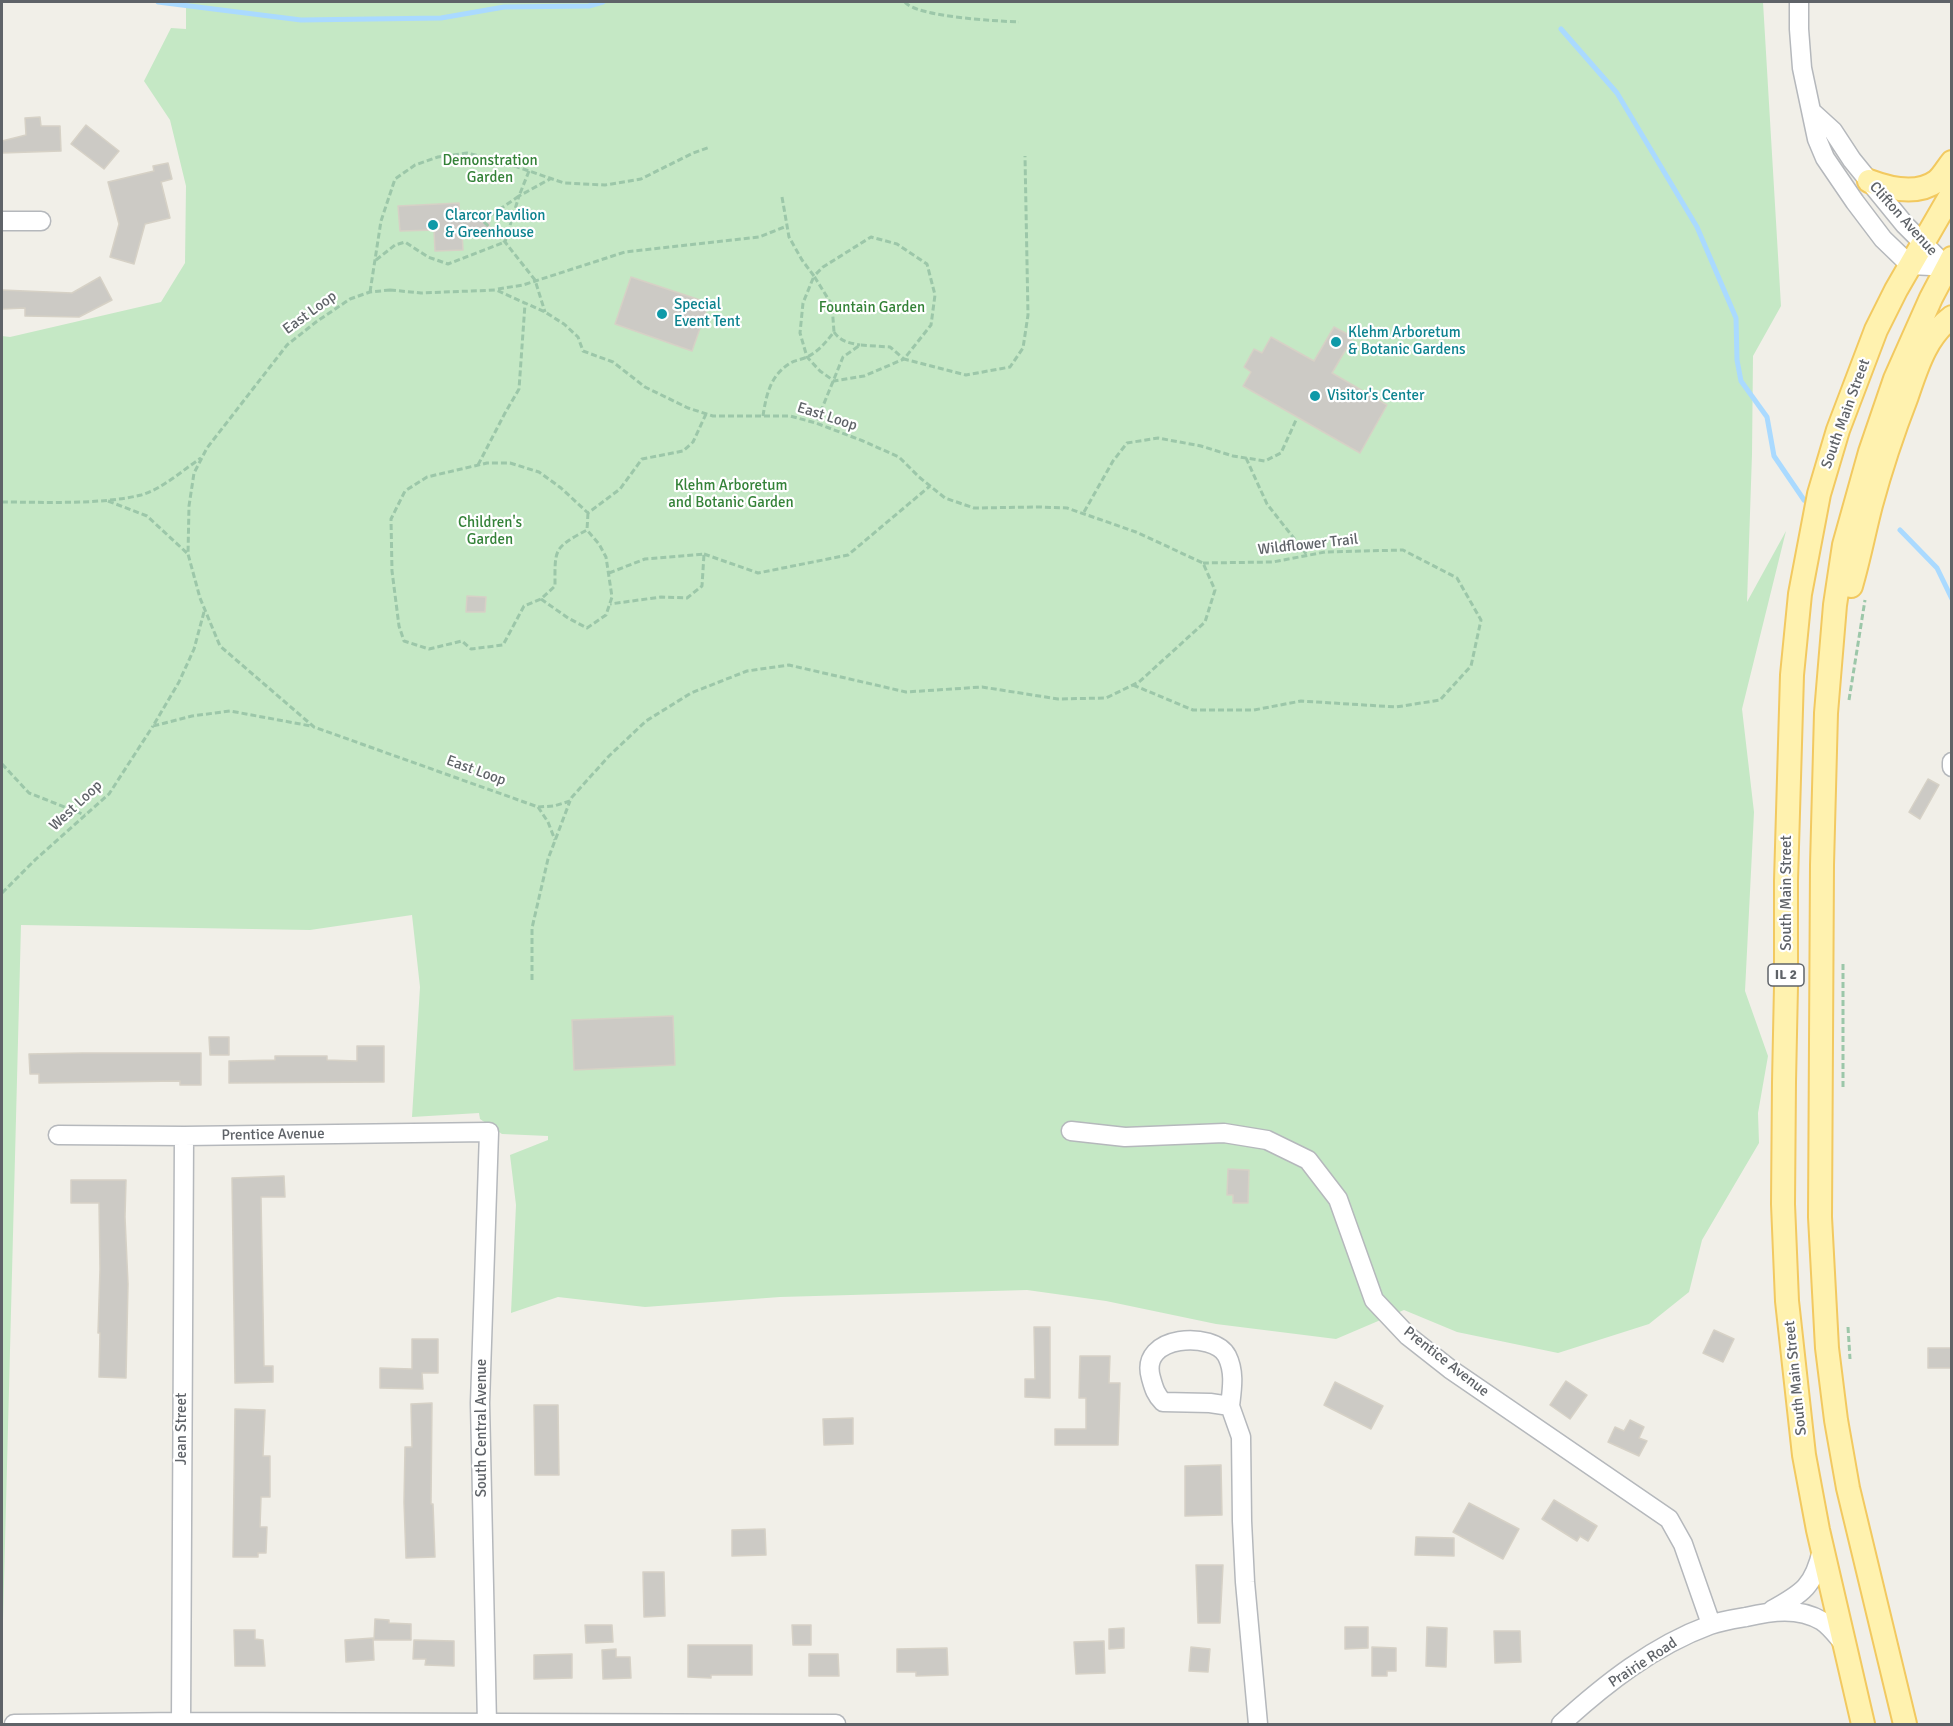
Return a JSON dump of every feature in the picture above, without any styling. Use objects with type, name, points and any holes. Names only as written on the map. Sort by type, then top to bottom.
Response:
[{"type":"main road","points":[[1869,182],[1898,189],[1929,186],[1939,179],[1952,162]]},
{"type":"main road","name":"South Main Street","points":[[1863,1725],[1804,1455],[1787,1301],[1783,1204],[1786,881],[1792,675],[1800,594],[1819,494],[1838,430],[1876,330],[1952,193]]},
{"type":"main road","name":"IL 2","points":[[1905,1725],[1848,1488],[1827,1348],[1821,1217],[1822,865],[1826,713],[1835,605],[1844,544],[1870,452],[1895,378],[1950,264]]},
{"type":"main road","points":[[1830,659],[1891,438],[1928,345],[1938,329],[1952,317]]},
{"type":"street","name":"Clifton Avenue","points":[[1799,2],[1802,68],[1817,139],[1825,158],[1883,239],[1910,265],[1950,264]]},
{"type":"street","name":"Clifton Avenue","points":[[1811,111],[1833,131],[1869,182],[1905,225],[1923,243],[1950,264]]},
{"type":"street","points":[[2,221],[41,221]]},
{"type":"street","points":[[1952,762],[1952,767]]},
{"type":"street","name":"Prentice Avenue","points":[[1071,1131],[1125,1137],[1224,1133],[1267,1140],[1308,1161],[1338,1199],[1374,1300],[1408,1336],[1450,1369],[1669,1519],[1683,1544],[1711,1624]]},
{"type":"street","name":"Prentice Avenue","points":[[58,1135],[184,1136],[489,1132]]},
{"type":"street","name":"South Central Avenue","points":[[487,1724],[480,1403],[489,1132]]},
{"type":"street","name":"Jean Street","points":[[181,1722],[184,1136]]},
{"type":"street","points":[[1230,1406],[1210,1403],[1163,1402],[1155,1394],[1149,1373],[1150,1358],[1161,1346],[1184,1341],[1208,1342],[1226,1353],[1233,1375],[1230,1406],[1241,1437],[1245,1582],[1258,1725]]},
{"type":"street","name":"Prairie Road","points":[[1770,1611],[1796,1597],[1811,1583],[1820,1563],[1823,1549]]},
{"type":"street","name":"Prairie Road","points":[[1561,1725],[1591,1697],[1666,1644],[1711,1624],[1770,1611],[1791,1611],[1821,1621],[1830,1627],[1846,1647]]},
{"type":"street","points":[[14,1725],[181,1722],[836,1725]]},
{"type":"path","points":[[905,2],[924,12],[1020,22]]},
{"type":"path","points":[[370,292],[381,221],[394,179],[415,165],[438,157],[467,153],[500,161],[564,183],[605,185],[641,178],[710,147]]},
{"type":"path","points":[[782,197],[789,237],[801,260],[832,305],[834,332],[837,337],[847,343],[890,348],[904,359],[966,375],[1010,367],[1023,348],[1028,315],[1025,156]]},
{"type":"path","points":[[375,261],[395,245],[405,242],[428,257],[448,264],[505,242],[529,171]]},
{"type":"path","points":[[545,312],[535,280],[505,242],[483,221],[550,178]]},
{"type":"path","points":[[496,290],[523,285],[626,252],[759,237],[787,226]]},
{"type":"path","points":[[871,237],[897,244],[927,264],[935,295],[932,325],[904,359],[864,376],[834,381],[807,357],[800,333],[803,303],[814,276],[823,267],[871,237]]},
{"type":"path","name":"East Loop","points":[[570,801],[554,806],[538,807],[314,726],[220,646],[200,598],[188,554],[189,506],[194,473],[207,448],[287,345],[350,299],[370,292],[390,290],[421,292],[496,290],[545,312],[564,324],[578,338],[583,351],[612,362],[645,387],[688,408],[713,416],[790,416],[816,423],[899,457],[945,498],[975,508],[1067,508],[1136,532],[1203,562]]},
{"type":"path","points":[[478,465],[519,389],[525,304]]},
{"type":"path","points":[[763,416],[765,397],[771,383],[789,364],[823,347],[834,332]]},
{"type":"path","points":[[816,423],[843,357],[860,345]]},
{"type":"path","points":[[541,599],[587,628],[606,615],[612,597],[609,573],[606,557],[587,530],[588,513],[620,489],[642,459],[682,451],[693,442],[706,414]]},
{"type":"path","points":[[1083,513],[1113,461],[1127,443],[1158,438],[1202,446],[1233,456],[1265,461],[1281,453],[1296,420]]},
{"type":"path","points":[[2,502],[107,500],[143,494],[164,483],[202,457]]},
{"type":"path","points":[[1246,458],[1267,504],[1308,555]]},
{"type":"path","points":[[587,530],[564,542],[555,554],[555,586],[541,599],[524,606],[503,645],[471,649],[462,640],[429,649],[404,641],[399,626],[392,571],[392,519],[405,491],[427,477],[487,463],[510,463],[538,472],[561,488],[588,513]]},
{"type":"path","points":[[609,573],[645,559],[704,554],[758,573],[848,555],[930,486]]},
{"type":"path","points":[[107,500],[147,516],[188,554]]},
{"type":"path","name":"Wildflower Trail","points":[[1133,685],[1193,710],[1254,710],[1301,701],[1396,707],[1440,700],[1472,666],[1481,620],[1457,578],[1403,550],[1325,552],[1273,562],[1203,562]]},
{"type":"path","points":[[610,604],[661,597],[687,598],[702,586],[704,554]]},
{"type":"path","points":[[532,980],[532,928],[548,860],[572,796],[609,756],[646,722],[691,693],[747,671],[789,665],[906,692],[982,687],[1058,699],[1106,698],[1139,682],[1205,622],[1215,590],[1203,562]]},
{"type":"path","points":[[1849,702],[1867,591]]},
{"type":"path","name":"West Loop","points":[[2,893],[36,859],[109,794],[179,682],[190,657],[205,610]]},
{"type":"path","points":[[153,726],[192,716],[230,711],[314,726]]},
{"type":"path","points":[[2,764],[29,793],[85,815]]},
{"type":"path","points":[[538,807],[548,822],[555,841]]},
{"type":"path","points":[[1842,1094],[1843,955]]},
{"type":"path","points":[[1848,1324],[1850,1362]]},
{"type":"green space","name":"Klehm Arboretum and Botanic Garden","points":[[186,2],[1763,2],[1781,306],[1753,356],[1747,602],[1786,531],[1742,709],[1754,812],[1745,991],[1768,1056],[1758,1113],[1759,1143],[1702,1240],[1689,1292],[1649,1324],[1558,1353],[1457,1332],[1404,1310],[1336,1339],[1216,1324],[1106,1301],[1027,1290],[780,1297],[645,1307],[558,1297],[511,1313],[516,1205],[510,1155],[548,1140],[548,1136],[502,1134],[480,1119],[479,1113],[412,1117],[420,987],[412,915],[310,930],[21,925],[2,1659],[2,336],[10,337],[161,302],[185,263],[186,186],[170,120],[144,81],[171,28],[186,29]]},
{"type":"building","points":[[40,117],[41,126],[60,126],[61,151],[2,153],[2,141],[26,135],[25,118]]},
{"type":"building","points":[[86,125],[119,151],[104,169],[71,144]]},
{"type":"building","points":[[168,163],[172,179],[161,182],[170,218],[145,224],[134,264],[110,257],[119,224],[108,182],[154,171],[153,166]]},
{"type":"building","name":"Clarcor Pavilion & Greenhouse","points":[[459,203],[460,220],[489,219],[490,230],[462,233],[463,250],[435,251],[434,230],[400,231],[398,206]]},
{"type":"building","points":[[100,277],[112,300],[79,317],[25,316],[25,308],[2,309],[2,290],[72,293]]},
{"type":"building","name":"Special Event Tent","points":[[631,277],[709,303],[692,351],[615,324]]},
{"type":"building","name":"Visitor's Center","points":[[1334,327],[1353,337],[1332,373],[1387,405],[1360,453],[1243,386],[1251,372],[1244,367],[1254,349],[1262,353],[1271,337],[1314,361]]},
{"type":"building","points":[[467,596],[486,597],[485,612],[466,612]]},
{"type":"building","points":[[1928,779],[1939,785],[1920,819],[1909,812]]},
{"type":"building","points":[[673,1016],[675,1065],[574,1070],[572,1020]]},
{"type":"building","points":[[209,1037],[229,1037],[229,1055],[210,1055]]},
{"type":"building","points":[[357,1046],[384,1046],[384,1082],[229,1083],[229,1061],[275,1060],[275,1056],[327,1056],[327,1060],[357,1061]]},
{"type":"building","points":[[201,1053],[201,1085],[180,1085],[180,1081],[39,1083],[39,1074],[30,1074],[29,1054]]},
{"type":"building","points":[[1228,1169],[1249,1170],[1248,1203],[1233,1203],[1233,1195],[1227,1195]]},
{"type":"building","points":[[284,1176],[285,1197],[261,1197],[264,1366],[273,1366],[273,1382],[235,1383],[232,1178]]},
{"type":"building","points":[[71,1180],[126,1180],[128,1284],[126,1378],[99,1377],[99,1203],[71,1203]]},
{"type":"building","points":[[1034,1327],[1050,1327],[1050,1398],[1025,1397],[1025,1379],[1035,1379]]},
{"type":"building","points":[[1714,1330],[1734,1339],[1723,1362],[1703,1353]]},
{"type":"building","points":[[412,1339],[438,1339],[438,1373],[422,1373],[423,1389],[380,1388],[380,1368],[412,1369]]},
{"type":"building","points":[[1928,1348],[1952,1348],[1952,1368],[1928,1368]]},
{"type":"building","points":[[1080,1356],[1110,1356],[1109,1383],[1120,1383],[1118,1445],[1055,1445],[1055,1429],[1086,1429],[1086,1398],[1079,1398]]},
{"type":"building","points":[[1566,1381],[1587,1395],[1570,1419],[1550,1405]]},
{"type":"building","points":[[1335,1382],[1383,1406],[1371,1429],[1324,1405]]},
{"type":"building","points":[[432,1403],[431,1504],[433,1504],[435,1557],[406,1558],[405,1447],[412,1447],[411,1404]]},
{"type":"building","points":[[534,1405],[558,1405],[559,1475],[535,1475]]},
{"type":"building","points":[[235,1409],[265,1410],[263,1456],[270,1456],[270,1497],[261,1497],[260,1527],[267,1527],[266,1553],[258,1553],[258,1557],[233,1557]]},
{"type":"building","points":[[853,1418],[853,1444],[824,1445],[823,1419]]},
{"type":"building","points":[[1630,1420],[1644,1427],[1639,1438],[1647,1441],[1639,1456],[1608,1442],[1615,1427],[1624,1431]]},
{"type":"building","points":[[1221,1465],[1222,1515],[1185,1516],[1185,1466]]},
{"type":"building","points":[[1554,1500],[1597,1526],[1588,1541],[1580,1536],[1577,1541],[1542,1519]]},
{"type":"building","points":[[1469,1503],[1519,1529],[1503,1559],[1453,1532]]},
{"type":"building","points":[[765,1529],[766,1555],[732,1556],[732,1530]]},
{"type":"building","points":[[1416,1537],[1454,1538],[1454,1556],[1415,1555]]},
{"type":"building","points":[[1196,1565],[1223,1565],[1220,1623],[1198,1623]]},
{"type":"building","points":[[643,1572],[664,1572],[665,1616],[644,1617]]},
{"type":"building","points":[[375,1619],[389,1620],[389,1623],[411,1624],[411,1640],[374,1640]]},
{"type":"building","points":[[585,1625],[612,1625],[613,1642],[586,1643]]},
{"type":"building","points":[[792,1625],[811,1625],[811,1645],[793,1645]]},
{"type":"building","points":[[1345,1627],[1368,1627],[1368,1648],[1345,1649]]},
{"type":"building","points":[[1427,1627],[1447,1628],[1446,1667],[1426,1666]]},
{"type":"building","points":[[1124,1628],[1124,1648],[1109,1649],[1109,1629]]},
{"type":"building","points":[[234,1630],[255,1630],[255,1639],[263,1640],[265,1666],[235,1666]]},
{"type":"building","points":[[1494,1631],[1520,1631],[1521,1662],[1495,1663]]},
{"type":"building","points":[[373,1638],[374,1660],[346,1662],[345,1640]]},
{"type":"building","points":[[414,1640],[454,1641],[454,1666],[425,1665],[426,1659],[413,1659]]},
{"type":"building","points":[[1104,1641],[1105,1673],[1076,1674],[1074,1642]]},
{"type":"building","points":[[688,1645],[752,1645],[752,1675],[688,1677]]},
{"type":"building","points":[[1191,1647],[1210,1649],[1208,1672],[1189,1671]]},
{"type":"building","points":[[1372,1647],[1396,1648],[1396,1671],[1387,1671],[1387,1676],[1372,1676]]},
{"type":"building","points":[[947,1648],[948,1675],[916,1676],[916,1672],[897,1672],[897,1649]]},
{"type":"building","points":[[616,1649],[616,1657],[630,1657],[631,1678],[603,1679],[602,1650]]},
{"type":"building","points":[[572,1654],[572,1678],[534,1679],[534,1655]]},
{"type":"building","points":[[809,1654],[838,1654],[839,1676],[809,1676]]},
{"type":"waterway","points":[[158,2],[301,20],[441,18],[504,7],[589,6],[603,2]]},
{"type":"waterway","points":[[1561,29],[1617,93],[1697,227],[1736,318],[1737,360],[1741,381],[1767,417],[1774,456],[1804,500]]},
{"type":"waterway","points":[[1900,530],[1937,568],[1952,599]]},
{"type":"place","name":"Clarcor Pavilion & Greenhouse","points":[[433,225]]},
{"type":"place","name":"Special Event Tent","points":[[662,314]]},
{"type":"place","name":"Klehm Arboretum & Botanic Gardens","points":[[1336,342]]},
{"type":"place","name":"Visitor's Center","points":[[1315,396]]},
{"type":"park label","name":"Demonstration Garden","points":[[490,170]]},
{"type":"park label","name":"Fountain Garden","points":[[872,308]]},
{"type":"park label","name":"Children's Garden","points":[[490,532]]}]
